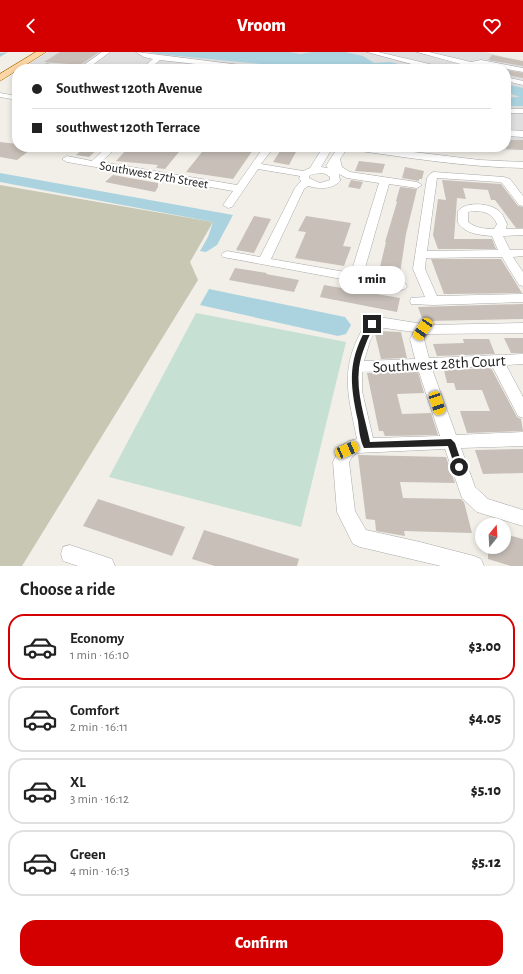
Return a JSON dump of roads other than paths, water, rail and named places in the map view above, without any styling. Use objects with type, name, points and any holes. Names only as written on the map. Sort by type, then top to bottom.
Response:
[{"type":"main road","points":[[0,67],[25,52]]},
{"type":"main road","points":[[23,64],[42,52]]},
{"type":"main road","points":[[0,78],[12,71]]},
{"type":"street","points":[[89,64],[107,52]]},
{"type":"street","points":[[139,52],[141,55],[216,64]]},
{"type":"street","points":[[370,52],[419,64]]},
{"type":"street","points":[[424,52],[471,64],[477,62],[492,64]]},
{"type":"street","points":[[443,57],[452,52]]},
{"type":"street","points":[[151,64],[159,57]]},
{"type":"street","points":[[511,68],[523,70]]},
{"type":"street","points":[[511,80],[523,83]]},
{"type":"street","points":[[0,90],[12,92]]},
{"type":"street","points":[[0,95],[12,97]]},
{"type":"street","points":[[511,111],[523,111]]},
{"type":"street","points":[[95,164],[107,152]]},
{"type":"street","points":[[228,205],[265,152]]},
{"type":"street","points":[[264,262],[305,178],[314,170],[325,152]]},
{"type":"street","points":[[255,166],[305,178],[314,185],[329,185],[335,181],[332,174],[340,152]]},
{"type":"street","points":[[390,152],[484,164],[523,165]]},
{"type":"street","points":[[424,152],[460,157],[523,160]]},
{"type":"street","name":"Southwest 27th Street","points":[[68,159],[240,189]]},
{"type":"street","points":[[336,160],[336,167],[338,170],[348,175]]},
{"type":"street","points":[[314,170],[332,174],[417,185]]},
{"type":"street","points":[[433,301],[419,269],[432,178],[434,176],[501,179],[506,181],[523,203]]},
{"type":"street","points":[[356,278],[384,180]]},
{"type":"street","points":[[522,278],[506,254],[496,233],[523,232]]},
{"type":"street","points":[[420,256],[523,254]]},
{"type":"street","points":[[227,255],[401,286]]},
{"type":"street","points":[[416,301],[523,298]]},
{"type":"street","points":[[367,446],[355,391],[355,367],[372,324],[379,322],[423,329],[523,328]]},
{"type":"street","points":[[423,329],[417,339],[424,364],[468,492],[483,506],[523,518]]},
{"type":"street","name":"Southwest 28th Court","points":[[355,367],[523,359]]},
{"type":"street","points":[[497,361],[523,412]]},
{"type":"street","points":[[474,566],[420,551],[360,538],[346,512],[340,462],[342,456],[347,450],[355,446],[523,439]]},
{"type":"street","points":[[70,554],[105,566]]},
{"type":"water","points":[[149,52],[289,52],[301,54],[312,52],[345,52],[363,56],[374,63],[390,62],[399,64],[261,64]]},
{"type":"water","points":[[511,85],[523,88],[523,106],[511,106],[511,98],[520,97],[511,94]]},
{"type":"water","points":[[0,173],[233,215],[217,245],[206,252],[200,251],[208,237],[213,222],[0,182]]},
{"type":"water","points":[[209,289],[345,317],[351,325],[346,334],[338,336],[200,305]]},
{"type":"waterway","points":[[0,55],[5,52]]}]
